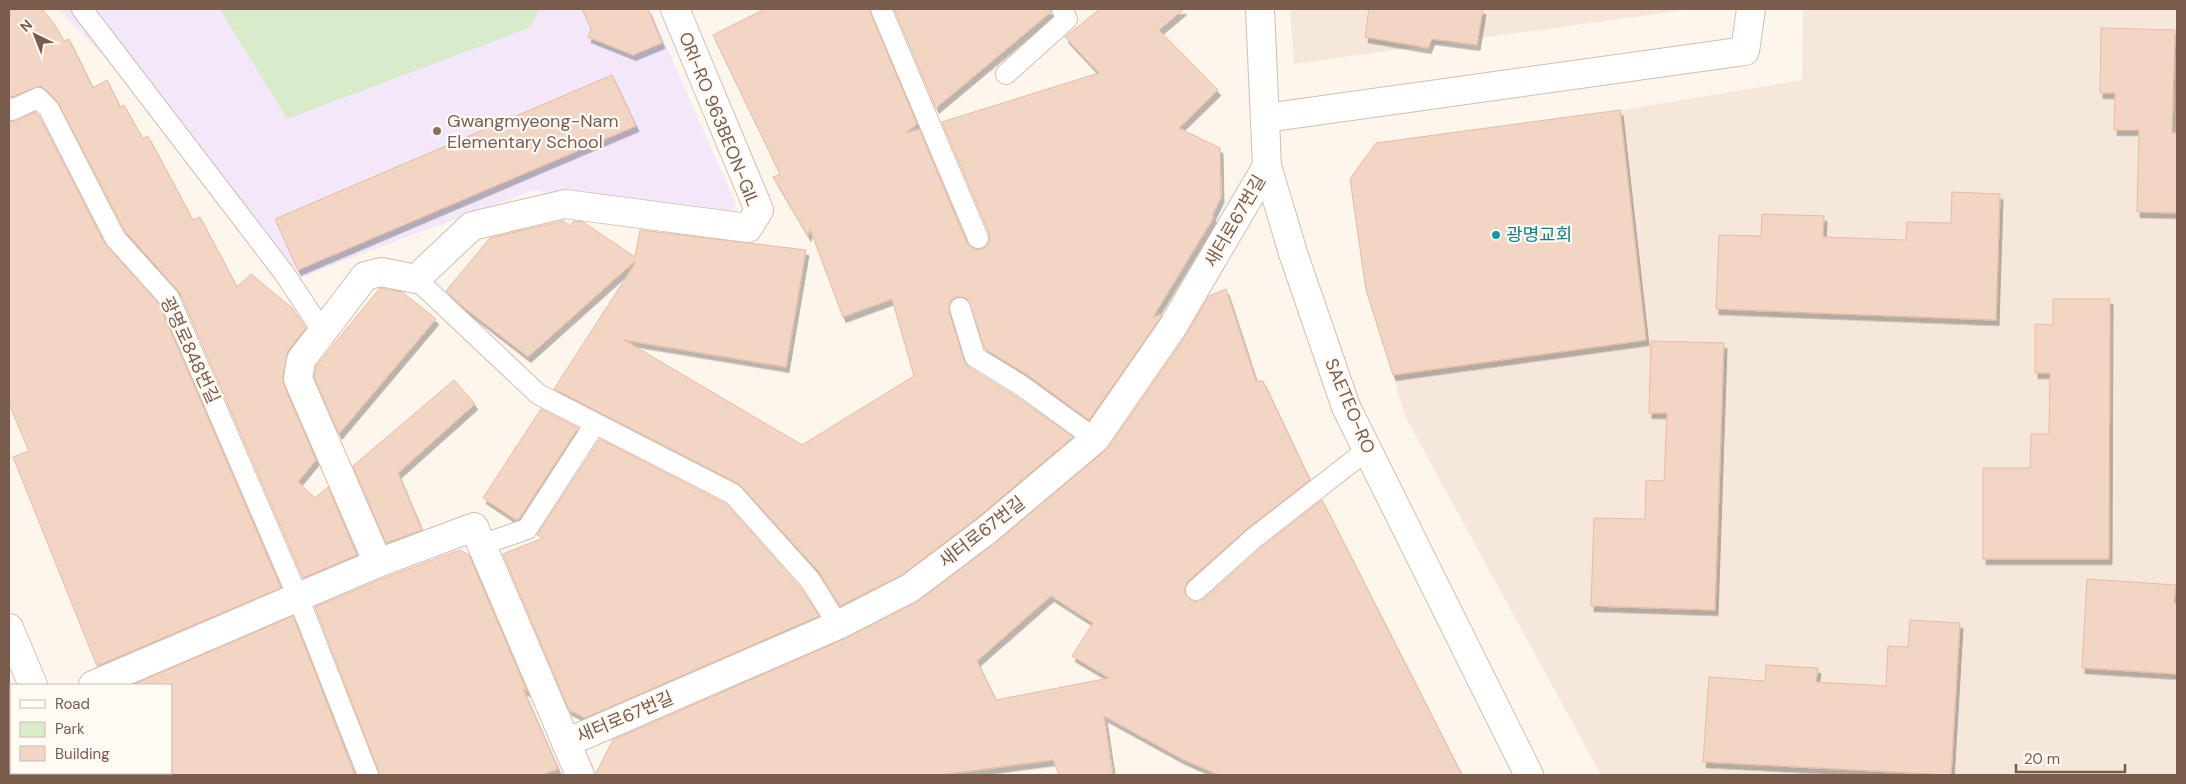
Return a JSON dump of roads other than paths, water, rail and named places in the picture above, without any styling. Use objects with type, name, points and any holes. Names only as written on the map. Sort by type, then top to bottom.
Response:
[{"type":"street","name":"ORI-RO 963BEON-GIL","points":[[416,279],[472,226],[564,204],[748,228],[759,210],[675,9]]},
{"type":"street","name":"SAETEO-RO","points":[[1260,9],[1268,166],[1293,254],[1346,407],[1529,775]]},
{"type":"street","points":[[1266,118],[1745,52],[1751,9]]},
{"type":"street","name":"새터로67번길","points":[[566,743],[838,625],[910,588],[986,530],[1095,438],[1172,328],[1268,166]]},
{"type":"street","points":[[378,563],[298,379],[301,360],[365,276],[381,272],[416,279]]},
{"type":"street","points":[[95,684],[378,563],[474,526],[580,775]]},
{"type":"street","points":[[9,628],[33,684]]},
{"type":"lane","points":[[82,9],[284,273],[323,332]]},
{"type":"lane","points":[[881,9],[978,238]]},
{"type":"lane","points":[[1006,74],[1070,12]]},
{"type":"lane","name":"광명로848번길","points":[[9,108],[12,110],[38,98],[49,109],[115,238],[169,298],[298,597]]},
{"type":"lane","points":[[416,279],[538,394],[733,494],[810,580],[838,625]]},
{"type":"lane","points":[[960,308],[975,357],[1022,386],[1095,438]]},
{"type":"lane","points":[[481,545],[527,529],[595,424]]},
{"type":"lane","points":[[1196,590],[1254,538],[1368,450]]},
{"type":"lane","points":[[298,597],[368,775]]},
{"type":"place","name":"Gwangmyeong-Nam Elementary School","points":[[437,131]]},
{"type":"place","name":"광명교회","points":[[1496,235]]}]
